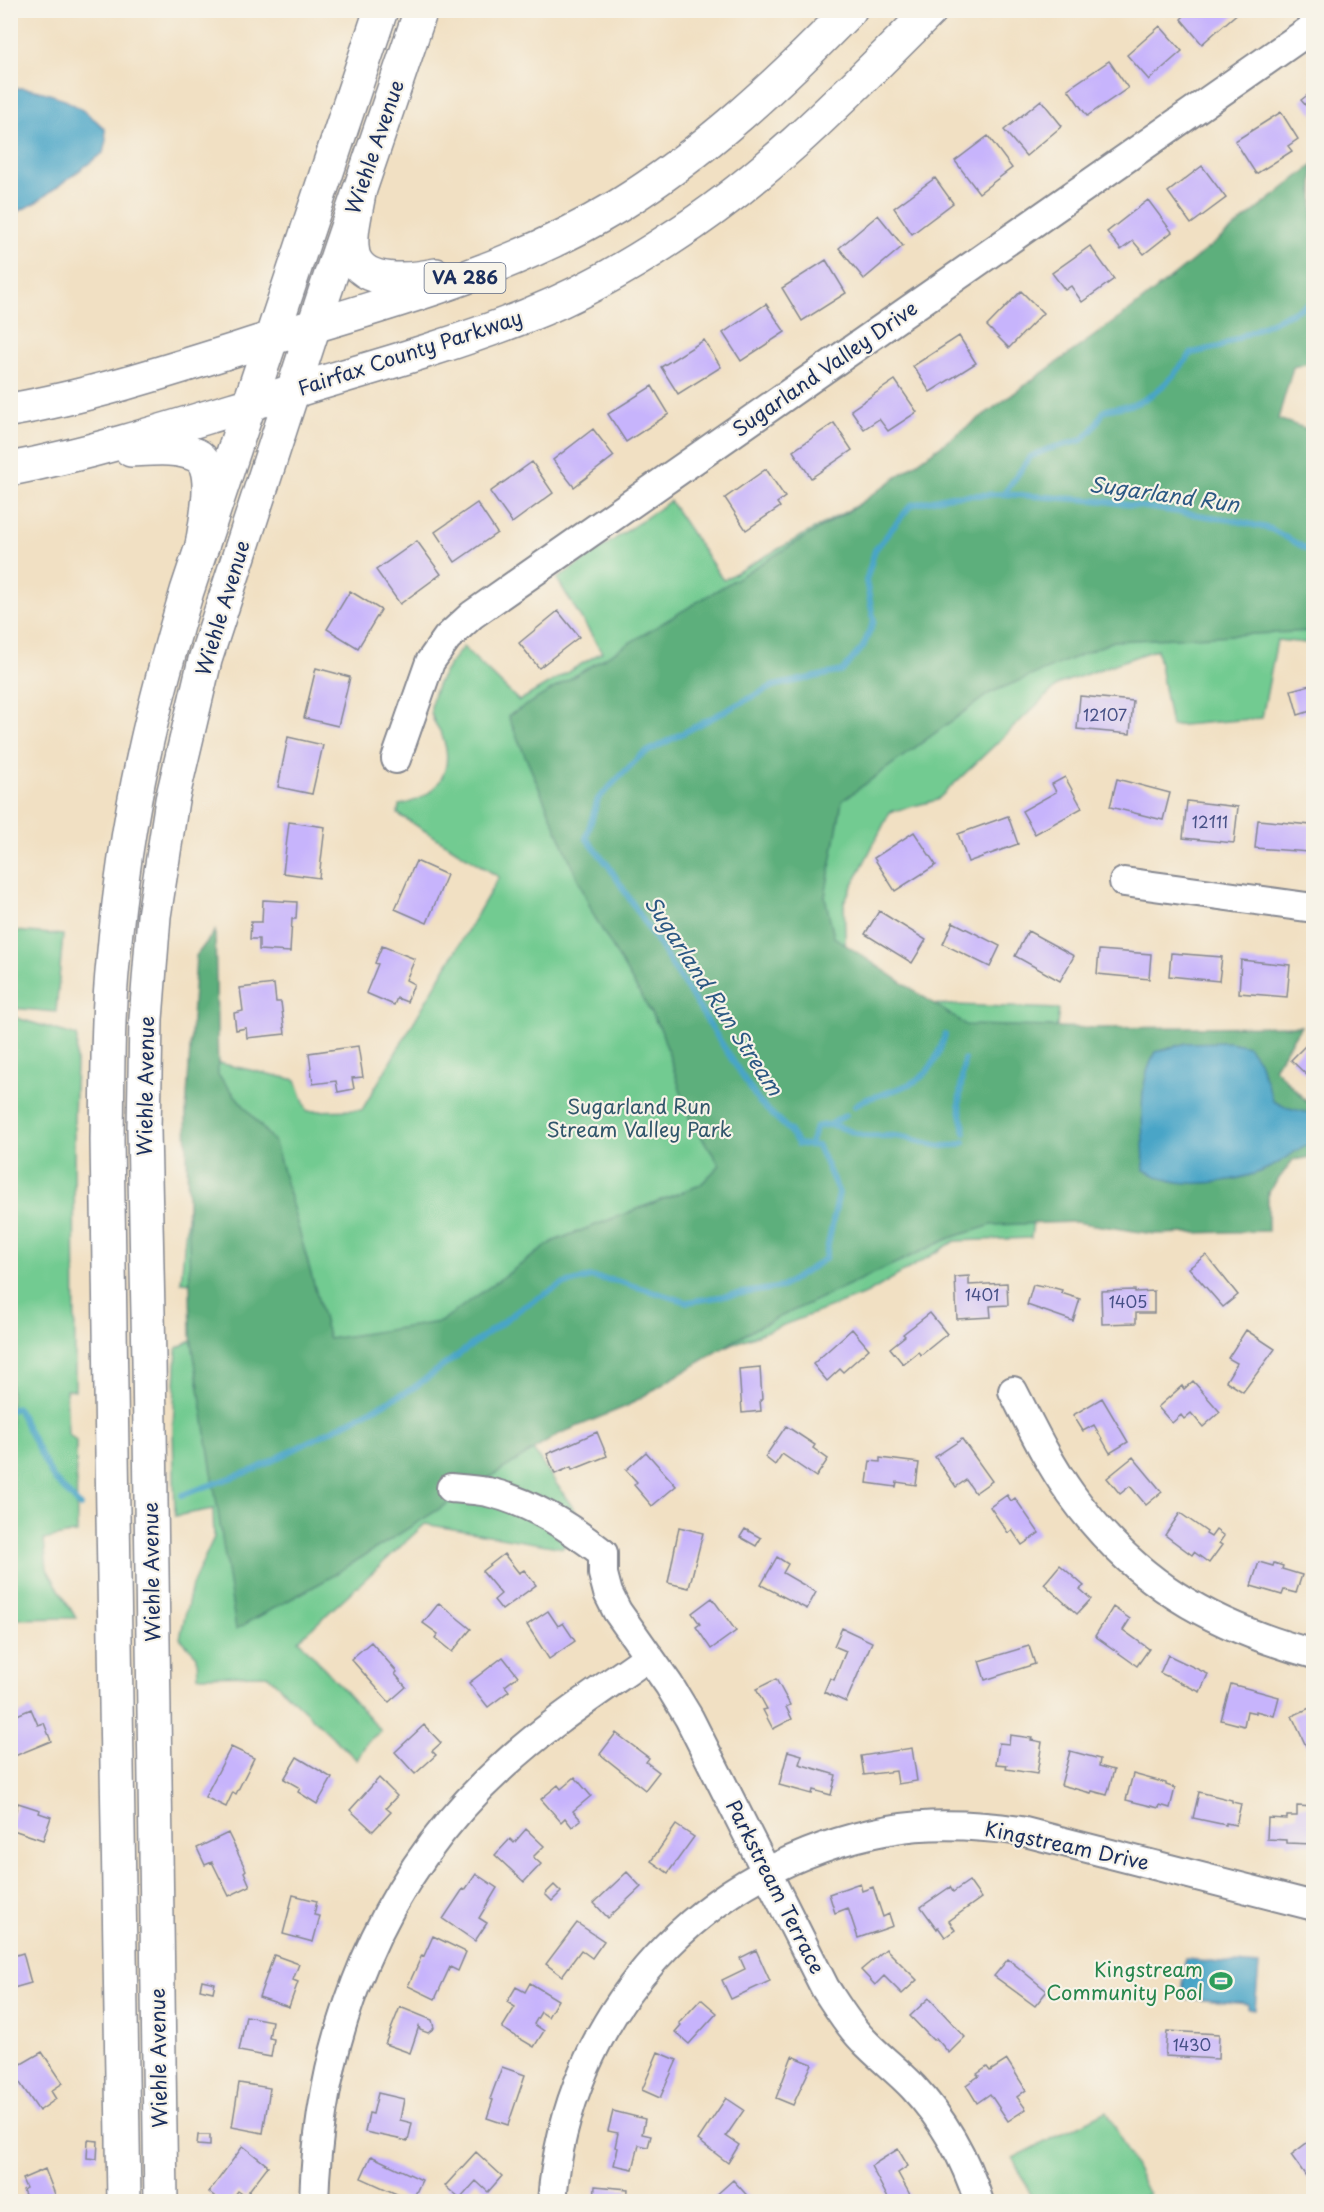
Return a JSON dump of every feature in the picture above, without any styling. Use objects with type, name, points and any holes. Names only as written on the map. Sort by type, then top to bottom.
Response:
[{"type":"main road","name":"Wiehle Avenue","points":[[124,2202],[116,1583],[107,1140],[108,1046],[114,954],[124,868],[143,757],[164,673],[202,547],[381,10]]},
{"type":"main road","name":"Wiehle Avenue","points":[[161,2202],[144,1080],[149,971],[162,860],[187,732],[205,660],[421,10]]},
{"type":"main road","name":"VA 286","points":[[10,410],[100,390],[315,328],[468,277],[511,260],[616,207],[670,171],[754,104],[850,10]]},
{"type":"main road","name":"Fairfax County Parkway","points":[[10,469],[85,453],[415,355],[528,315],[583,290],[641,258],[722,203],[778,159],[834,108],[932,10]]},
{"type":"main road","points":[[359,193],[353,253],[364,272],[391,278],[409,278],[511,260]]},
{"type":"main road","points":[[85,453],[160,448],[197,455],[204,462],[209,480],[202,547]]},
{"type":"street","name":"Sugarland Valley Drive","points":[[396,759],[430,662],[447,638],[472,615],[1314,27]]},
{"type":"street","points":[[1124,882],[1314,908]]},
{"type":"street","points":[[1013,1391],[1049,1459],[1071,1493],[1096,1526],[1125,1557],[1157,1583],[1228,1626],[1270,1642],[1314,1654]]},
{"type":"street","name":"Parkstream Terrace","points":[[451,1488],[489,1492],[526,1506],[568,1527],[603,1553],[603,1574],[608,1593],[617,1611],[689,1718],[825,1988],[841,2014],[862,2040],[914,2088],[938,2118],[957,2149],[974,2185],[979,2202]]},
{"type":"street","points":[[314,2202],[315,2160],[321,2112],[332,2056],[348,2003],[364,1963],[395,1901],[446,1826],[502,1766],[530,1741],[649,1656]]},
{"type":"street","name":"Kingstream Drive","points":[[552,2202],[558,2154],[569,2107],[589,2056],[612,2015],[637,1980],[659,1954],[699,1915],[728,1894],[767,1871],[804,1854],[843,1840],[891,1830],[933,1826],[984,1826],[1021,1831],[1314,1905]]},
{"type":"green space","name":"Sugarland Run Stream Valley Park","points":[[1313,165],[1313,362],[1293,367],[1278,419],[1313,431],[1313,631],[1114,641],[990,693],[842,801],[825,897],[834,937],[966,1025],[1097,1028],[1301,1026],[1274,1068],[1307,1102],[1313,1103],[1313,1157],[1293,1160],[1268,1193],[1268,1231],[1154,1234],[1075,1222],[992,1225],[950,1238],[756,1328],[627,1406],[559,1434],[324,1581],[236,1629],[191,1336],[186,1113],[196,956],[215,931],[218,1075],[275,1143],[329,1339],[440,1322],[554,1241],[700,1185],[720,1165],[690,1120],[661,1030],[594,916],[508,716],[855,507],[1129,311]]},
{"type":"green space","name":"Sugarland Run Stream Valley Park","points":[[1295,359],[1276,424],[1313,434],[1314,644],[1277,640],[1262,718],[1171,726],[1157,649],[1059,684],[937,800],[890,812],[844,902],[847,990],[903,1003],[1059,1009],[1031,1238],[955,1241],[868,1293],[688,1361],[509,1415],[582,1521],[570,1532],[563,1548],[425,1524],[299,1640],[381,1731],[367,1742],[357,1760],[267,1675],[198,1676],[197,1656],[180,1638],[192,1585],[214,1537],[213,1509],[175,1516],[173,1427],[177,1348],[206,1332],[207,1284],[181,1282],[204,1060],[296,1080],[307,1111],[362,1110],[499,877],[398,814],[399,805],[411,802],[431,791],[443,774],[446,751],[442,734],[432,717],[432,700],[442,676],[463,647],[519,701],[602,652],[557,579],[670,501],[723,580],[1027,410]]},
{"type":"green space","points":[[15,931],[63,935],[56,1012],[11,1008]]},
{"type":"green space","points":[[10,1016],[77,1036],[74,1118],[75,1390],[66,1390],[68,1433],[76,1441],[77,1534],[44,1540],[47,1569],[76,1618],[11,1619]]},
{"type":"green space","points":[[1107,2111],[1149,2195],[1135,2201],[1034,2201],[1013,2158]]},
{"type":"water","points":[[21,88],[56,96],[87,113],[105,129],[106,140],[103,153],[35,203],[11,215],[11,89]]},
{"type":"water","points":[[1229,1042],[1248,1046],[1259,1061],[1273,1101],[1285,1107],[1313,1114],[1313,1142],[1266,1169],[1223,1181],[1178,1182],[1144,1170],[1143,1094],[1149,1065],[1156,1052],[1186,1043]]},
{"type":"water","name":"Kingstream Community Pool","points":[[1185,1959],[1259,1965],[1255,2009],[1248,2008],[1248,2004],[1182,1998]]},
{"type":"building","points":[[1190,10],[1241,10],[1202,44],[1181,19]]},
{"type":"building","points":[[1160,26],[1182,51],[1149,80],[1127,55]]},
{"type":"building","points":[[1109,61],[1128,88],[1087,116],[1068,89]]},
{"type":"building","points":[[1314,90],[1314,115],[1301,100]]},
{"type":"building","points":[[1041,100],[1062,126],[1026,156],[1004,130]]},
{"type":"building","points":[[1281,112],[1298,139],[1288,146],[1292,151],[1256,174],[1235,141]]},
{"type":"building","points":[[988,136],[1012,168],[979,193],[955,161]]},
{"type":"building","points":[[1202,166],[1226,198],[1191,224],[1168,192]]},
{"type":"building","points":[[935,178],[953,203],[912,234],[894,208]]},
{"type":"building","points":[[1148,200],[1172,232],[1144,254],[1133,241],[1121,250],[1107,232]]},
{"type":"building","points":[[878,215],[903,246],[864,279],[839,248]]},
{"type":"building","points":[[1090,246],[1114,279],[1082,302],[1071,286],[1065,290],[1052,273]]},
{"type":"building","points":[[826,260],[846,293],[802,321],[782,288]]},
{"type":"building","points":[[1021,291],[1043,313],[1009,348],[987,326]]},
{"type":"building","points":[[766,304],[785,332],[741,361],[723,333]]},
{"type":"building","points":[[959,336],[976,363],[930,392],[913,366]]},
{"type":"building","points":[[704,340],[721,367],[678,394],[661,367]]},
{"type":"building","points":[[895,380],[917,412],[888,431],[879,419],[864,429],[851,410]]},
{"type":"building","points":[[652,386],[669,414],[626,442],[608,414]]},
{"type":"building","points":[[834,423],[852,450],[811,478],[793,451]]},
{"type":"building","points":[[593,429],[614,456],[574,487],[553,460]]},
{"type":"building","points":[[532,462],[553,493],[512,523],[490,492]]},
{"type":"building","points":[[766,469],[785,497],[777,503],[780,507],[746,530],[725,498]]},
{"type":"building","points":[[477,503],[497,533],[455,562],[435,532]]},
{"type":"building","points":[[417,541],[441,574],[400,604],[376,570]]},
{"type":"building","points":[[350,591],[381,610],[358,648],[327,629]]},
{"type":"building","points":[[558,611],[579,637],[539,668],[519,643]]},
{"type":"building","points":[[316,668],[350,677],[338,726],[304,718]]},
{"type":"building","points":[[1314,684],[1314,710],[1298,715],[1291,690]]},
{"type":"building","points":[[1080,696],[1133,701],[1130,734],[1077,729]]},
{"type":"building","points":[[288,737],[323,745],[312,794],[278,787]]},
{"type":"building","points":[[1065,777],[1082,808],[1035,834],[1022,811],[1056,792],[1052,784]]},
{"type":"building","points":[[1117,779],[1170,793],[1163,820],[1110,807]]},
{"type":"building","points":[[1187,801],[1238,807],[1234,843],[1183,838]]},
{"type":"building","points":[[1008,816],[1018,844],[968,862],[958,834]]},
{"type":"building","points":[[1258,820],[1311,825],[1309,852],[1255,848]]},
{"type":"building","points":[[289,822],[325,827],[319,878],[283,873]]},
{"type":"building","points":[[914,832],[936,865],[895,891],[874,858]]},
{"type":"building","points":[[416,861],[447,875],[427,923],[395,909]]},
{"type":"building","points":[[263,900],[297,902],[296,919],[292,919],[290,952],[259,950],[259,939],[250,939],[251,922],[262,922]]},
{"type":"building","points":[[879,911],[926,940],[912,963],[865,934]]},
{"type":"building","points":[[953,922],[1000,946],[990,967],[943,944]]},
{"type":"building","points":[[1028,931],[1074,956],[1060,981],[1015,956]]},
{"type":"building","points":[[382,946],[415,959],[406,980],[414,984],[407,1002],[397,998],[394,1005],[366,993],[378,964],[375,963]]},
{"type":"building","points":[[1099,950],[1151,954],[1149,979],[1097,974]]},
{"type":"building","points":[[1171,953],[1222,957],[1219,981],[1169,976]]},
{"type":"building","points":[[1241,960],[1290,965],[1287,997],[1239,993]]},
{"type":"building","points":[[274,984],[276,1002],[281,1002],[285,1034],[247,1038],[246,1028],[236,1030],[234,1013],[243,1011],[240,988]]},
{"type":"building","points":[[1307,1044],[1314,1051],[1314,1082],[1291,1060]]},
{"type":"building","points":[[358,1046],[363,1077],[352,1078],[354,1089],[338,1092],[336,1081],[313,1084],[309,1053]]},
{"type":"building","points":[[1206,1255],[1238,1295],[1223,1307],[1189,1268]]},
{"type":"building","points":[[969,1276],[969,1285],[1007,1283],[1008,1305],[990,1306],[991,1317],[957,1319],[955,1277]]},
{"type":"building","points":[[1033,1285],[1062,1290],[1061,1293],[1080,1299],[1073,1321],[1027,1305]]},
{"type":"building","points":[[1135,1290],[1135,1292],[1154,1291],[1154,1313],[1136,1313],[1136,1323],[1102,1324],[1101,1291]]},
{"type":"building","points":[[930,1313],[947,1334],[921,1355],[918,1352],[903,1364],[890,1348],[905,1336],[903,1334]]},
{"type":"building","points":[[852,1329],[869,1349],[843,1372],[840,1369],[827,1381],[813,1364]]},
{"type":"building","points":[[1246,1330],[1275,1349],[1243,1392],[1226,1381],[1237,1363],[1228,1358]]},
{"type":"building","points":[[760,1367],[761,1411],[742,1413],[739,1369]]},
{"type":"building","points":[[1193,1381],[1220,1412],[1203,1427],[1191,1413],[1184,1419],[1181,1415],[1172,1423],[1158,1407],[1182,1386],[1184,1389]]},
{"type":"building","points":[[1102,1398],[1128,1442],[1110,1453],[1094,1425],[1083,1431],[1073,1415]]},
{"type":"building","points":[[786,1426],[815,1445],[813,1448],[828,1459],[816,1477],[782,1454],[775,1465],[765,1457]]},
{"type":"building","points":[[597,1432],[607,1456],[555,1474],[547,1454]]},
{"type":"building","points":[[962,1439],[992,1481],[975,1493],[966,1480],[956,1487],[935,1457]]},
{"type":"building","points":[[646,1452],[676,1486],[652,1506],[634,1485],[637,1482],[626,1470]]},
{"type":"building","points":[[1133,1457],[1162,1492],[1146,1505],[1130,1486],[1120,1494],[1107,1478]]},
{"type":"building","points":[[880,1458],[919,1463],[916,1485],[897,1482],[896,1487],[867,1483],[870,1461],[880,1462]]},
{"type":"building","points":[[1007,1495],[1011,1501],[1015,1498],[1039,1533],[1022,1545],[1012,1530],[1008,1533],[990,1507]]},
{"type":"building","points":[[1180,1513],[1211,1537],[1216,1530],[1224,1536],[1219,1543],[1222,1545],[1209,1563],[1194,1552],[1192,1555],[1165,1535]]},
{"type":"building","points":[[679,1527],[703,1533],[689,1588],[668,1583]]},
{"type":"building","points":[[745,1529],[761,1538],[756,1546],[740,1537]]},
{"type":"building","points":[[504,1554],[519,1573],[524,1570],[536,1585],[502,1610],[494,1600],[501,1594],[482,1571]]},
{"type":"building","points":[[777,1557],[788,1564],[783,1573],[816,1592],[807,1609],[761,1585]]},
{"type":"building","points":[[1259,1562],[1273,1566],[1274,1563],[1283,1566],[1282,1569],[1302,1575],[1296,1593],[1284,1590],[1282,1595],[1251,1586]]},
{"type":"building","points":[[1060,1565],[1084,1586],[1080,1589],[1091,1599],[1077,1614],[1044,1584]]},
{"type":"building","points":[[712,1598],[736,1631],[711,1649],[696,1627],[700,1624],[692,1613]]},
{"type":"building","points":[[439,1603],[471,1629],[452,1652],[435,1638],[438,1634],[423,1623]]},
{"type":"building","points":[[1113,1607],[1130,1619],[1123,1630],[1149,1649],[1137,1666],[1095,1636]]},
{"type":"building","points":[[548,1611],[558,1626],[563,1623],[575,1641],[549,1659],[527,1625]]},
{"type":"building","points":[[842,1628],[872,1642],[846,1702],[824,1692],[830,1678],[834,1680],[846,1651],[834,1646]]},
{"type":"building","points":[[371,1642],[397,1672],[395,1674],[406,1687],[389,1702],[351,1659]]},
{"type":"building","points":[[1029,1646],[1035,1664],[985,1680],[979,1661]]},
{"type":"building","points":[[1168,1655],[1208,1674],[1200,1692],[1160,1673]]},
{"type":"building","points":[[503,1657],[518,1676],[505,1686],[509,1691],[488,1707],[469,1683]]},
{"type":"building","points":[[776,1679],[790,1705],[786,1707],[792,1719],[773,1729],[763,1710],[767,1709],[756,1689]]},
{"type":"building","points":[[1231,1684],[1279,1697],[1274,1716],[1247,1711],[1244,1726],[1221,1720]]},
{"type":"building","points":[[1314,1706],[1314,1763],[1292,1716]]},
{"type":"building","points":[[31,1709],[38,1725],[44,1723],[51,1741],[10,1758],[10,1718]]},
{"type":"building","points":[[424,1725],[441,1743],[432,1751],[436,1755],[415,1774],[395,1752]]},
{"type":"building","points":[[616,1733],[649,1758],[646,1762],[659,1772],[645,1790],[600,1754]]},
{"type":"building","points":[[1010,1735],[1042,1742],[1037,1774],[1006,1769],[1007,1765],[996,1764],[999,1743],[1009,1744]]},
{"type":"building","points":[[231,1747],[254,1758],[236,1794],[233,1792],[226,1807],[205,1797]]},
{"type":"building","points":[[912,1748],[917,1781],[898,1784],[896,1771],[864,1775],[861,1756]]},
{"type":"building","points":[[788,1751],[802,1755],[799,1764],[836,1775],[831,1795],[813,1790],[812,1794],[779,1785]]},
{"type":"building","points":[[1070,1751],[1100,1759],[1099,1766],[1114,1770],[1107,1795],[1061,1785]]},
{"type":"building","points":[[297,1757],[332,1778],[317,1804],[298,1792],[300,1788],[284,1779]]},
{"type":"building","points":[[1133,1774],[1166,1783],[1175,1788],[1170,1808],[1160,1805],[1159,1808],[1126,1800]]},
{"type":"building","points":[[575,1777],[591,1796],[573,1811],[581,1820],[572,1827],[565,1818],[561,1822],[541,1799],[558,1785],[561,1789]]},
{"type":"building","points":[[379,1778],[397,1796],[386,1808],[391,1812],[373,1831],[350,1810]]},
{"type":"building","points":[[1199,1792],[1241,1804],[1236,1825],[1193,1818]]},
{"type":"building","points":[[18,1803],[40,1810],[39,1813],[51,1817],[43,1840],[10,1829]]},
{"type":"building","points":[[1297,1806],[1314,1807],[1314,1844],[1286,1843],[1286,1840],[1267,1839],[1268,1818],[1287,1819],[1287,1816],[1297,1816]]},
{"type":"building","points":[[676,1825],[694,1837],[668,1873],[651,1861]]},
{"type":"building","points":[[526,1829],[544,1846],[533,1857],[541,1864],[524,1882],[495,1855],[510,1839],[514,1843]]},
{"type":"building","points":[[228,1833],[246,1870],[244,1872],[250,1886],[229,1896],[212,1862],[205,1865],[197,1848]]},
{"type":"building","points":[[627,1872],[641,1887],[608,1918],[594,1903]]},
{"type":"building","points":[[476,1874],[497,1888],[479,1918],[487,1923],[475,1941],[443,1919]]},
{"type":"building","points":[[969,1881],[981,1898],[949,1921],[955,1930],[945,1937],[921,1907],[950,1887],[953,1892]]},
{"type":"building","points":[[860,1883],[862,1891],[873,1887],[883,1917],[889,1914],[893,1926],[858,1938],[848,1908],[835,1913],[829,1894]]},
{"type":"building","points":[[554,1885],[561,1892],[552,1901],[545,1894]]},
{"type":"building","points":[[293,1895],[317,1901],[314,1915],[320,1916],[313,1942],[283,1934]]},
{"type":"building","points":[[577,1923],[604,1941],[592,1958],[581,1950],[562,1976],[546,1964]]},
{"type":"building","points":[[433,1936],[466,1952],[458,1971],[450,1967],[435,1999],[408,1986]]},
{"type":"building","points":[[886,1949],[917,1980],[902,1994],[884,1976],[875,1985],[861,1970]]},
{"type":"building","points":[[756,1950],[770,1981],[731,1999],[722,1980],[745,1969],[740,1958]]},
{"type":"building","points":[[23,1953],[31,1983],[10,1989],[10,1957]]},
{"type":"building","points":[[274,1955],[299,1964],[293,1980],[298,1982],[289,2007],[259,1997]]},
{"type":"building","points":[[1008,1959],[1047,1991],[1035,2006],[994,1976]]},
{"type":"building","points":[[202,1980],[215,1983],[213,1992],[200,1989]]},
{"type":"building","points":[[530,1983],[558,2000],[548,2017],[541,2012],[534,2024],[544,2031],[534,2047],[502,2028],[515,2007],[507,2002],[516,1987],[525,1992]]},
{"type":"building","points":[[929,1998],[965,2037],[949,2053],[936,2038],[933,2040],[910,2016]]},
{"type":"building","points":[[701,1999],[717,2013],[689,2044],[675,2032],[681,2025],[679,2023]]},
{"type":"building","points":[[400,2007],[432,2020],[434,2028],[428,2033],[420,2030],[419,2026],[410,2053],[385,2044]]},
{"type":"building","points":[[246,2016],[272,2021],[269,2038],[274,2039],[271,2057],[239,2051]]},
{"type":"building","points":[[1167,2031],[1219,2034],[1218,2059],[1165,2056]]},
{"type":"building","points":[[42,2052],[63,2083],[51,2091],[56,2099],[39,2111],[11,2070]]},
{"type":"building","points":[[658,2052],[677,2060],[660,2098],[642,2090]]},
{"type":"building","points":[[792,2056],[812,2064],[793,2105],[776,2098]]},
{"type":"building","points":[[1007,2060],[1026,2090],[1017,2097],[1026,2109],[1008,2121],[990,2094],[977,2103],[966,2085],[987,2067],[990,2071]]},
{"type":"building","points":[[502,2067],[525,2075],[508,2125],[487,2118],[493,2100],[490,2099]]},
{"type":"building","points":[[239,2083],[270,2088],[263,2133],[232,2127]]},
{"type":"building","points":[[378,2093],[404,2099],[400,2120],[412,2123],[408,2141],[365,2132],[369,2113],[373,2114]]},
{"type":"building","points":[[726,2098],[744,2110],[726,2136],[739,2145],[728,2163],[698,2140]]},
{"type":"building","points":[[613,2111],[645,2119],[642,2134],[651,2136],[648,2147],[639,2145],[633,2169],[614,2165],[618,2148],[615,2147],[618,2133],[608,2131]]},
{"type":"building","points":[[198,2135],[210,2135],[210,2146],[197,2145]]},
{"type":"building","points":[[1312,2139],[1314,2180],[1311,2183],[1291,2155]]},
{"type":"building","points":[[88,2140],[98,2141],[97,2159],[87,2158]]},
{"type":"building","points":[[243,2146],[268,2166],[245,2196],[238,2191],[230,2202],[222,2202],[209,2192]]},
{"type":"building","points":[[898,2149],[908,2166],[898,2173],[914,2202],[890,2202],[871,2166]]},
{"type":"building","points":[[476,2152],[502,2176],[488,2192],[476,2181],[460,2199],[445,2186]]},
{"type":"building","points":[[371,2156],[422,2180],[412,2201],[361,2178]]},
{"type":"building","points":[[45,2169],[58,2202],[28,2202],[23,2190],[26,2188],[22,2179]]},
{"type":"building","points":[[733,2180],[753,2202],[718,2202],[714,2197]]},
{"type":"building","points":[[595,2186],[628,2189],[627,2202],[594,2202]]},
{"type":"waterway","points":[[1004,494],[1030,457],[1048,449],[1082,440],[1093,429],[1104,411],[1137,403],[1153,394],[1174,375],[1192,353],[1219,347],[1314,302]]},
{"type":"waterway","name":"Sugarland Run Stream","points":[[182,1495],[256,1469],[412,1389],[523,1307],[561,1285],[591,1277],[617,1281],[687,1302],[782,1287],[825,1259],[839,1193],[818,1146],[798,1144],[789,1130],[759,1102],[608,865],[586,838],[598,799],[641,755],[773,686],[842,671],[863,647],[874,621],[866,581],[875,550],[911,505],[951,496],[1004,494],[1104,501],[1232,520],[1271,529],[1314,553]]},
{"type":"waterway","points":[[855,1106],[866,1099],[905,1086],[923,1076],[935,1060],[945,1035]]},
{"type":"waterway","points":[[964,1060],[959,1104],[965,1133]]},
{"type":"waterway","points":[[831,1124],[846,1115]]},
{"type":"waterway","points":[[810,1145],[816,1127],[823,1125],[866,1136],[904,1137],[947,1146],[964,1142]]},
{"type":"waterway","name":"Sugarland Run Stream","points":[[10,1410],[17,1408],[53,1478],[80,1506]]},
{"type":"place","name":"Kingstream Community Pool","points":[[1221,1981]]},
{"type":"water label","name":"Sugarland Run","points":[[1164,495]]}]
